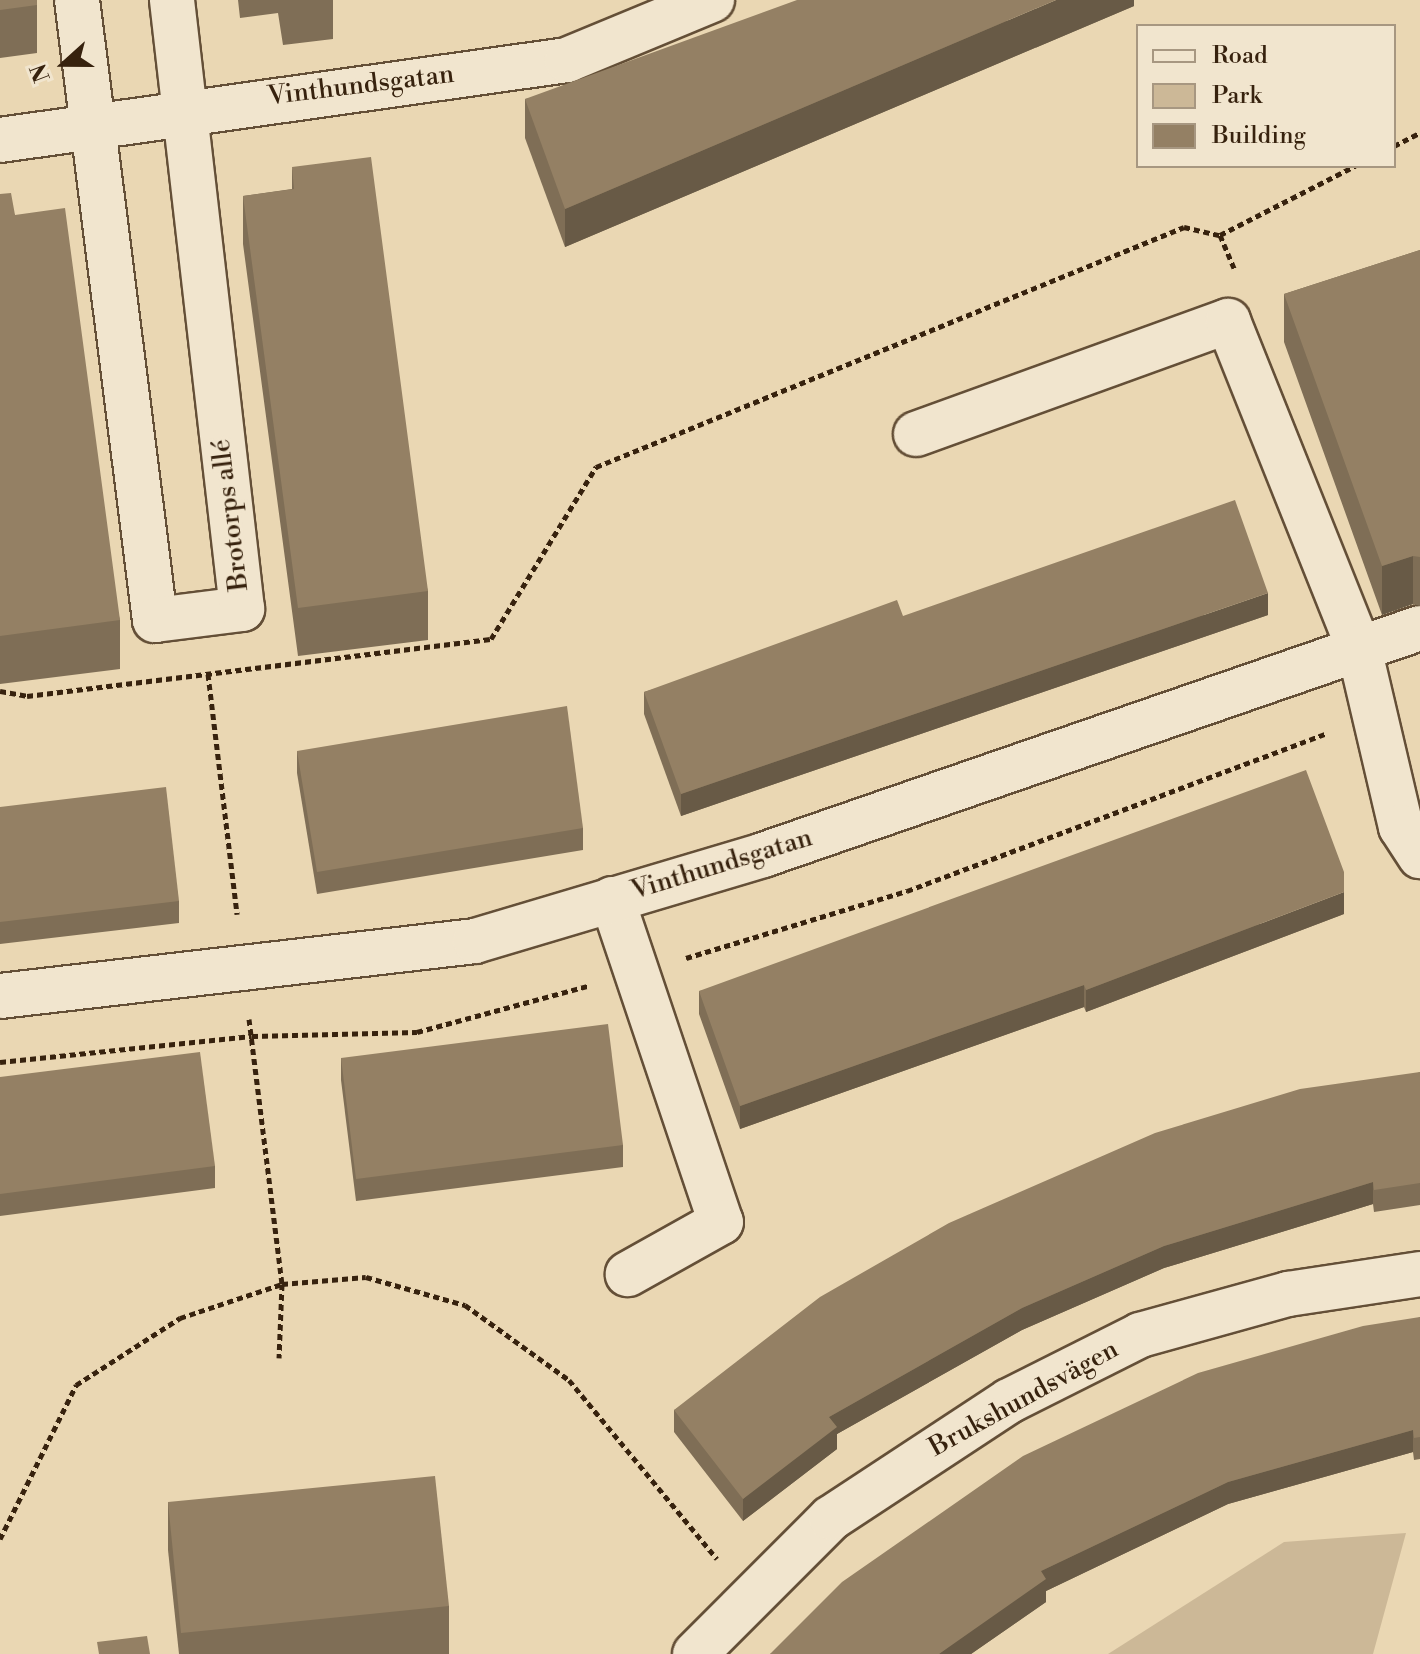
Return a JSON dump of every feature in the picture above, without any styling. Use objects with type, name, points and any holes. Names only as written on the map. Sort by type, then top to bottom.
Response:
[{"type":"street","name":"Brotorps allé","points":[[77,0],[155,620],[242,609],[172,0]]},
{"type":"street","name":"Vinthundsgatan","points":[[0,140],[185,109],[567,60],[712,0]]},
{"type":"street","points":[[916,434],[1228,321],[1359,648],[1401,827],[1420,856]]},
{"type":"street","name":"Vinthundsgatan","points":[[0,996],[475,941],[612,899],[1420,628]]},
{"type":"street","points":[[612,899],[721,1222],[628,1274]]},
{"type":"street","name":"Brukshundsvägen","points":[[695,1654],[748,1597],[831,1518],[906,1464],[1009,1401],[1140,1335],[1288,1294],[1420,1274]]},
{"type":"path","points":[[1396,145],[1420,133]]},
{"type":"path","points":[[0,691],[27,696],[491,639],[596,467],[1184,227],[1220,235],[1351,168]]},
{"type":"path","points":[[1220,235],[1237,278]]},
{"type":"path","points":[[211,701],[282,1284],[279,1358]]},
{"type":"path","points":[[0,1539],[76,1385],[180,1318],[282,1284],[366,1277],[465,1305],[569,1380],[748,1597]]},
{"type":"green space","points":[[1406,1533],[1373,1654],[1108,1654],[1284,1542]]},
{"type":"building","points":[[0,0],[37,0],[37,5],[0,10]]},
{"type":"building","points":[[797,0],[1056,0],[565,209],[525,99]]},
{"type":"building","points":[[371,157],[428,591],[298,608],[243,196],[294,189],[292,167]]},
{"type":"building","points":[[11,193],[15,215],[65,208],[120,620],[0,636],[0,194]]},
{"type":"building","points":[[1420,250],[1420,557],[1413,556],[1382,566],[1284,294]]},
{"type":"building","points":[[1235,500],[1268,593],[681,794],[644,692],[897,600],[903,616]]},
{"type":"building","points":[[567,706],[583,828],[317,872],[297,751]]},
{"type":"building","points":[[1306,770],[1344,872],[1344,892],[1086,990],[1084,985],[740,1106],[699,991]]},
{"type":"building","points":[[166,787],[179,901],[0,922],[0,807]]},
{"type":"building","points":[[608,1024],[623,1145],[356,1179],[341,1058]]},
{"type":"building","points":[[200,1052],[215,1166],[0,1194],[0,1077]]},
{"type":"building","points":[[1420,1072],[1420,1183],[1374,1190],[1373,1182],[1164,1246],[1022,1308],[829,1417],[837,1427],[743,1499],[674,1410],[820,1297],[949,1223],[1155,1133],[1300,1089]]},
{"type":"building","points":[[1420,1317],[1420,1437],[1414,1438],[1413,1430],[1228,1482],[1041,1571],[1046,1579],[939,1654],[770,1654],[842,1582],[1023,1456],[1198,1373],[1363,1326]]},
{"type":"building","points":[[435,1476],[449,1606],[181,1633],[168,1502]]},
{"type":"building","points":[[147,1636],[150,1654],[99,1654],[97,1642]]}]
